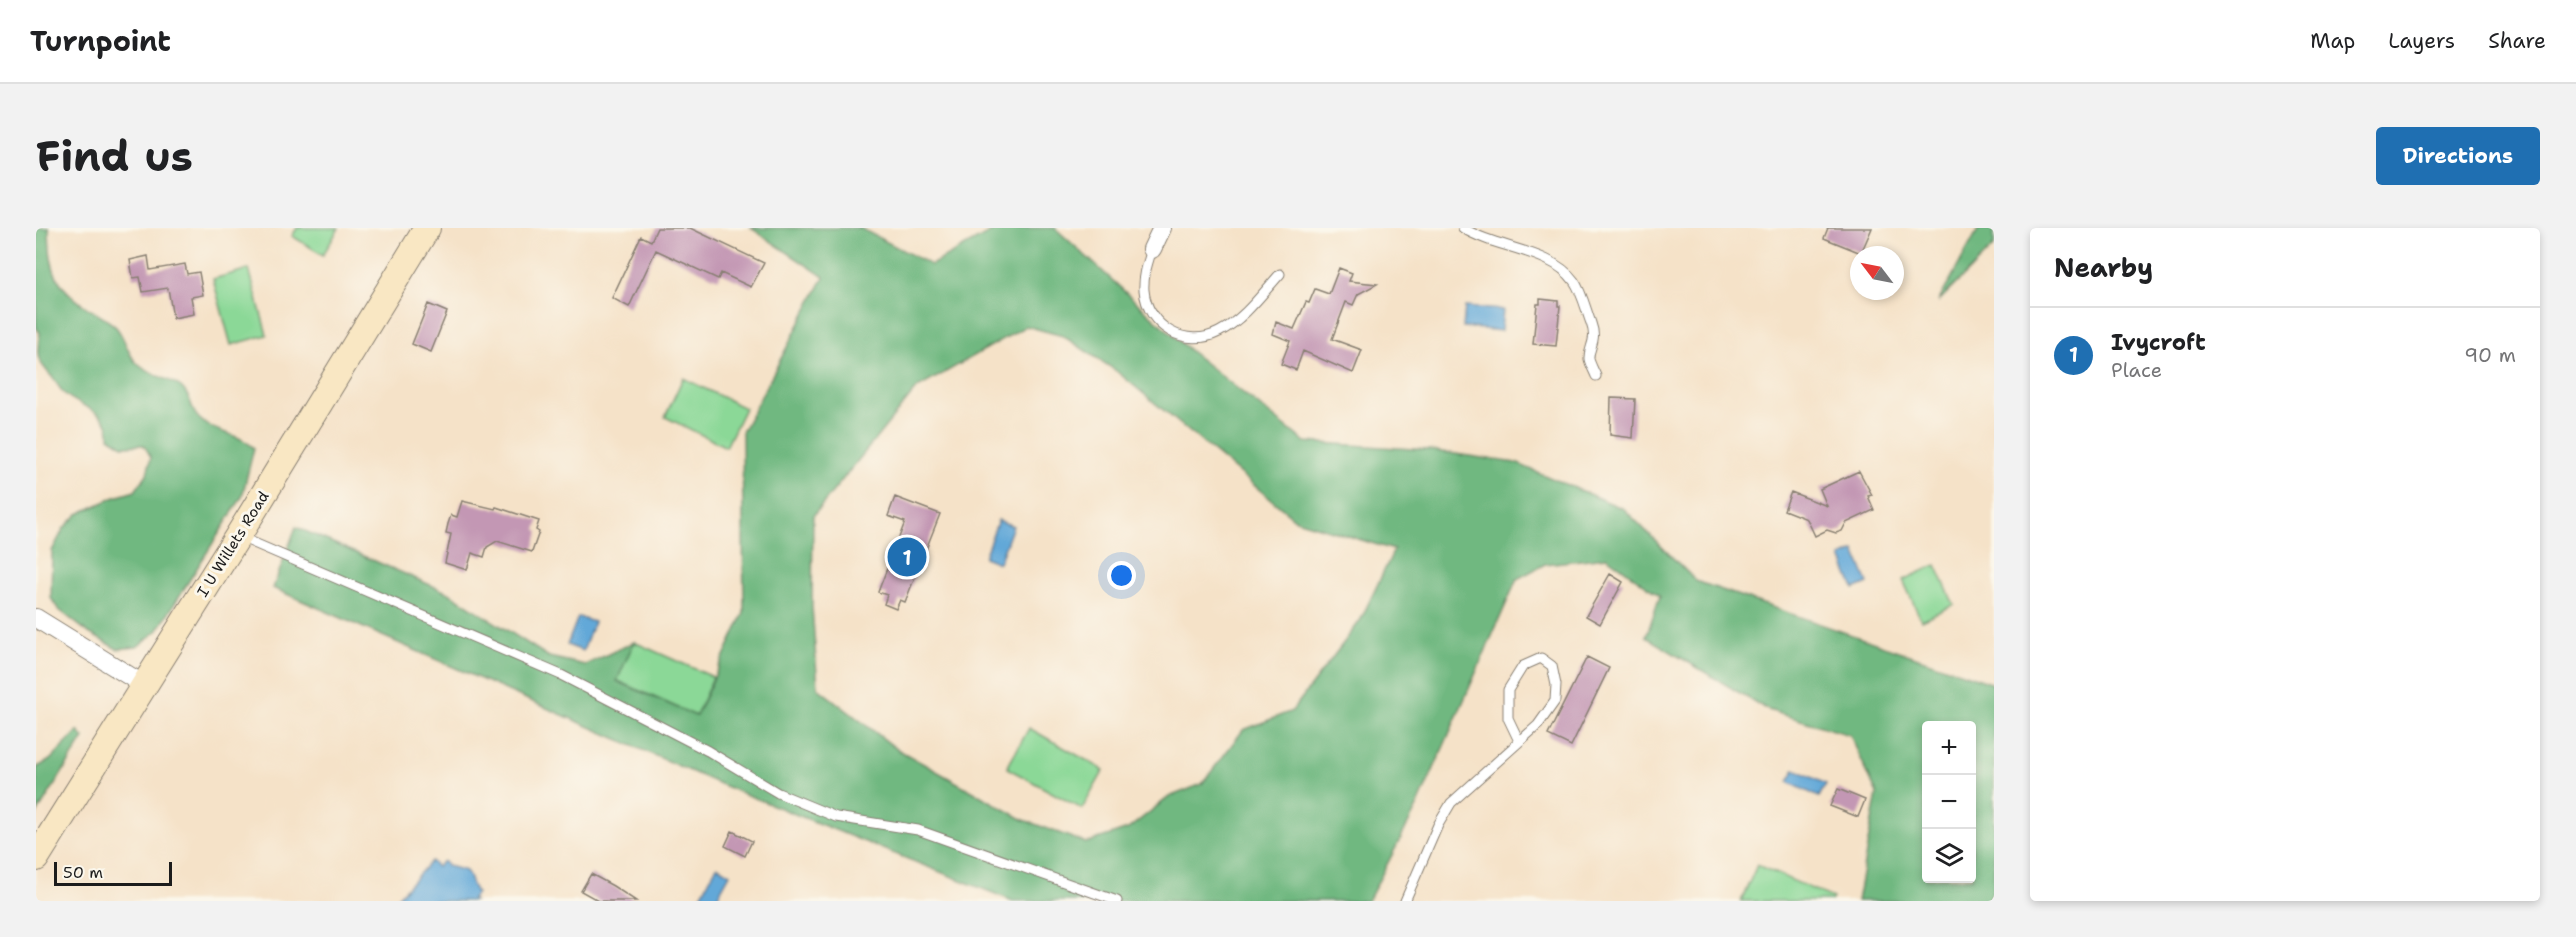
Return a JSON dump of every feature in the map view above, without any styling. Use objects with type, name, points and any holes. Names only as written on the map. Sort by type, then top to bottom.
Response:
[{"type":"street","name":"I U Willets Road","points":[[36,858],[238,536],[427,228]]},
{"type":"street","points":[[1152,249],[1162,228]]},
{"type":"street","points":[[36,618],[144,685]]},
{"type":"lane","points":[[1463,228],[1480,238],[1552,261],[1566,271],[1575,283],[1592,327],[1594,341],[1589,357],[1596,376]]},
{"type":"lane","points":[[1152,249],[1145,277],[1146,303],[1159,325],[1182,337],[1198,338],[1216,334],[1227,327],[1246,311],[1280,274]]},
{"type":"lane","points":[[238,536],[561,675],[708,751],[778,793],[836,817],[918,830],[1117,901]]},
{"type":"lane","points":[[1405,901],[1437,825],[1451,803],[1538,725],[1555,701],[1556,685],[1552,666],[1541,658],[1523,666],[1508,690],[1508,718],[1519,741]]},
{"type":"green space","points":[[36,228],[49,228],[50,253],[59,281],[74,298],[116,327],[136,362],[150,372],[181,387],[188,396],[195,413],[208,426],[241,439],[254,448],[242,497],[158,630],[137,647],[117,649],[89,633],[58,609],[51,598],[52,551],[64,528],[78,514],[115,497],[135,491],[147,474],[151,457],[144,445],[123,446],[109,437],[106,421],[66,395],[40,362],[38,348],[40,333],[36,327]]},
{"type":"green space","points":[[297,228],[339,228],[323,255],[292,236]]},
{"type":"green space","points":[[751,228],[860,228],[931,265],[998,228],[1055,228],[1190,351],[1305,442],[1429,450],[1516,463],[1624,509],[1696,581],[1994,684],[1994,888],[1989,901],[1857,901],[1877,794],[1850,735],[1768,710],[1646,637],[1660,596],[1607,557],[1545,564],[1517,579],[1418,805],[1368,901],[1013,901],[722,785],[273,588],[296,527],[449,593],[549,657],[585,665],[634,642],[617,681],[696,716],[744,613],[742,432],[824,277]],"holes":[[[1026,326],[1063,336],[1115,370],[1296,520],[1394,550],[1360,621],[1292,711],[1243,730],[1202,784],[1169,797],[1128,829],[1086,843],[1024,820],[897,749],[818,688],[812,607],[813,516],[916,389]]]},
{"type":"green space","points":[[1979,228],[1994,228],[1994,246],[1938,302]]},
{"type":"green space","points":[[249,269],[267,335],[231,345],[213,279]]},
{"type":"green space","points":[[683,378],[745,408],[726,447],[665,417]]},
{"type":"green space","points":[[1936,565],[1954,605],[1921,620],[1903,580]]},
{"type":"green space","points":[[634,642],[713,677],[696,716],[616,680]]},
{"type":"green space","points":[[1029,728],[1104,770],[1082,809],[1007,768]]},
{"type":"green space","points":[[78,731],[84,738],[36,815],[36,768],[50,760]]},
{"type":"green space","points":[[1757,865],[1833,898],[1831,901],[1741,901]]},
{"type":"water","points":[[1465,307],[1503,310],[1501,331],[1463,327]]},
{"type":"water","points":[[998,520],[1013,526],[999,563],[984,557]]},
{"type":"water","points":[[1855,551],[1868,583],[1854,589],[1841,557]]},
{"type":"water","points":[[578,617],[594,622],[583,651],[567,645]]},
{"type":"water","points":[[1795,769],[1826,784],[1819,797],[1788,782]]},
{"type":"water","points":[[431,861],[437,867],[443,861],[448,866],[466,871],[477,893],[472,899],[474,901],[400,901],[397,898]]},
{"type":"water","points":[[717,866],[730,874],[715,901],[701,901],[701,896]]},
{"type":"building","points":[[657,228],[690,228],[764,263],[751,287],[721,273],[718,279],[656,250],[629,307],[612,298],[641,236],[651,241]]},
{"type":"building","points":[[1828,228],[1872,228],[1864,246],[1850,246],[1850,249],[1824,238]]},
{"type":"building","points":[[148,256],[150,270],[185,264],[187,274],[199,272],[203,295],[191,297],[194,314],[173,318],[168,288],[143,292],[140,277],[133,278],[130,260]]},
{"type":"building","points":[[1339,268],[1352,273],[1349,281],[1377,284],[1358,294],[1353,305],[1346,302],[1332,339],[1362,350],[1353,373],[1303,351],[1296,370],[1281,364],[1290,341],[1273,334],[1276,322],[1294,329],[1306,302],[1309,303],[1315,289],[1329,294]]},
{"type":"building","points":[[1540,299],[1558,301],[1558,306],[1560,306],[1556,346],[1533,344],[1537,304],[1540,304]]},
{"type":"building","points":[[428,304],[447,312],[431,352],[412,344]]},
{"type":"building","points":[[1611,398],[1635,399],[1633,438],[1610,435]]},
{"type":"building","points":[[1859,471],[1872,495],[1868,496],[1874,510],[1846,523],[1842,531],[1836,533],[1827,530],[1815,536],[1807,519],[1784,510],[1791,492],[1827,506],[1820,489]]},
{"type":"building","points":[[895,497],[940,514],[905,602],[900,600],[896,609],[884,604],[887,595],[878,592],[905,522],[888,516]]},
{"type":"building","points":[[462,501],[495,509],[496,507],[539,521],[536,530],[539,532],[532,552],[497,541],[487,547],[484,557],[472,553],[467,570],[445,563],[451,534],[446,533],[448,524],[451,515],[457,517]]},
{"type":"building","points":[[1610,574],[1623,582],[1600,624],[1586,616]]},
{"type":"building","points":[[1587,657],[1609,668],[1571,746],[1548,735]]},
{"type":"building","points":[[1838,789],[1865,800],[1858,817],[1830,806]]},
{"type":"building","points":[[732,831],[752,841],[745,856],[725,846]]},
{"type":"building","points":[[591,874],[636,901],[599,901],[581,891]]},
{"type":"place","name":"Ivycroft","points":[[907,557]]}]
